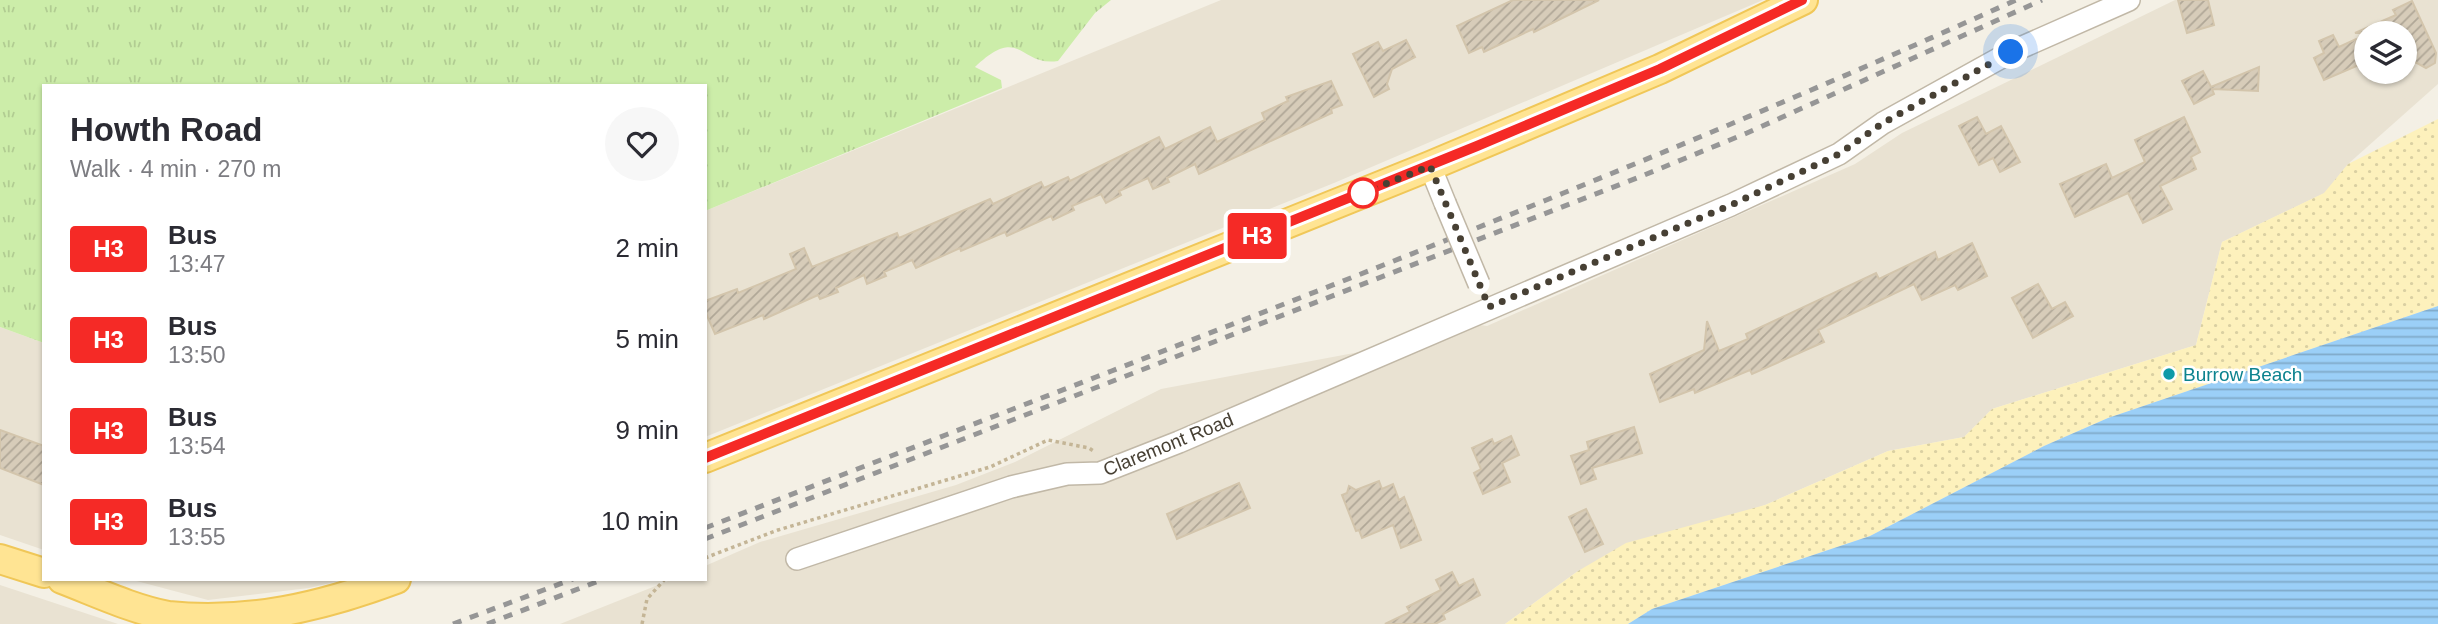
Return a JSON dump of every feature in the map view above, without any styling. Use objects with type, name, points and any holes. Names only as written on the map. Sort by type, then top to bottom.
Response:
[{"type":"main road","points":[[707,457],[1430,166],[1651,73],[1802,0]]},
{"type":"main road","points":[[0,559],[42,572]]},
{"type":"main road","points":[[67,581],[146,610],[199,622],[238,621],[319,608],[391,581]]},
{"type":"street","name":"Claremont Road","points":[[797,559],[1011,487],[1067,474],[1100,473],[1219,425],[1731,205],[1827,160],[1883,123],[2011,52],[2129,0]]},
{"type":"street","points":[[1430,166],[1489,307]]},
{"type":"path","points":[[707,557],[778,530],[964,477],[1048,440],[1089,448],[1117,467]]},
{"type":"path","points":[[642,624],[647,598],[663,581]]},
{"type":"shaded area","points":[[1221,0],[1763,0],[1334,183],[707,436],[707,210]]},
{"type":"shaded area","points":[[2175,0],[2438,0],[2438,84],[2348,164],[2325,193],[2222,242],[2196,345],[1992,409],[1964,437],[1888,451],[1765,505],[1578,571],[1505,624],[560,624],[668,581],[707,581],[707,565],[760,542],[956,485],[1015,462],[1161,389],[1370,350],[1441,319],[1487,326],[1855,164],[1902,133]]},
{"type":"shaded area","points":[[0,327],[42,342],[42,549],[0,535]]},
{"type":"shaded area","points":[[137,581],[339,581],[309,588],[208,600]]},
{"type":"shaded area","points":[[0,585],[118,624],[0,624]]},
{"type":"green space","points":[[0,0],[1111,0],[1095,13],[1058,61],[1045,61],[1011,47],[1002,48],[975,67],[1001,80],[1002,88],[707,210],[707,84],[42,84],[42,342],[0,327]]},
{"type":"sand","name":"Burrow Beach","points":[[2438,119],[2438,306],[2108,418],[2044,446],[1870,536],[1652,609],[1628,624],[1505,624],[1578,571],[1626,543],[1765,505],[1888,451],[1964,437],[1992,409],[2196,345],[2222,242],[2324,193],[2348,164]]},
{"type":"water","points":[[2438,306],[2438,624],[1628,624],[1652,609],[1870,536],[2044,446],[2108,418]]},
{"type":"building","points":[[1513,0],[1599,0],[1534,32],[1533,29],[1484,52],[1482,47],[1469,53],[1457,26]]},
{"type":"building","points":[[2178,0],[2208,0],[2214,25],[2187,33]]},
{"type":"building","points":[[2412,1],[2436,53],[2435,63],[2426,68],[2417,63],[2417,21],[2382,21],[2396,15],[2393,10]]},
{"type":"building","points":[[2333,35],[2339,47],[2354,40],[2354,67],[2324,80],[2314,58],[2324,53],[2319,41]]},
{"type":"building","points":[[1406,40],[1415,57],[1392,69],[1387,84],[1389,89],[1374,97],[1353,54],[1378,42],[1383,51]]},
{"type":"building","points":[[2259,67],[2258,91],[2212,89],[2214,94],[2194,104],[2182,81],[2203,71],[2211,87]]},
{"type":"building","points":[[1331,81],[1342,105],[1331,109],[1332,113],[1199,174],[1195,164],[1167,178],[1169,182],[1153,189],[1148,178],[1119,191],[1121,195],[1106,203],[1101,194],[1072,206],[1074,210],[1053,220],[1051,216],[1007,236],[1005,232],[916,268],[912,260],[884,272],[886,276],[867,284],[864,275],[836,288],[838,292],[820,299],[818,295],[764,319],[763,315],[715,334],[707,316],[707,300],[737,289],[738,293],[796,269],[790,254],[804,248],[812,267],[897,233],[899,238],[990,199],[993,204],[1041,182],[1044,188],[1068,177],[1070,181],[1159,137],[1165,149],[1210,127],[1217,142],[1265,120],[1262,113],[1288,101],[1286,97]]},
{"type":"building","points":[[1977,117],[1986,134],[2001,126],[2020,162],[2000,172],[1993,158],[1979,165],[1959,126]]},
{"type":"building","points":[[2184,117],[2200,152],[2191,157],[2196,169],[2160,186],[2172,209],[2143,223],[2128,193],[2075,217],[2060,184],[2106,164],[2112,178],[2145,162],[2135,140]]},
{"type":"building","points":[[1972,243],[1987,276],[1958,290],[1955,285],[1922,300],[1914,284],[1818,330],[1824,342],[1752,374],[1750,370],[1695,393],[1694,389],[1660,402],[1650,374],[1704,350],[1707,321],[1719,351],[1748,339],[1746,334],[1876,273],[1879,279],[1935,252],[1938,260]]},
{"type":"building","points":[[2038,284],[2052,309],[2065,302],[2073,316],[2033,338],[2012,298]]},
{"type":"building","points":[[1634,427],[1642,453],[1592,468],[1596,479],[1581,484],[1571,456],[1589,450],[1587,442]]},
{"type":"building","points":[[0,430],[42,445],[42,484],[0,468]]},
{"type":"building","points":[[1511,436],[1519,455],[1502,463],[1510,482],[1483,494],[1474,473],[1481,469],[1472,448],[1492,439],[1494,444]]},
{"type":"building","points":[[1379,481],[1382,489],[1393,484],[1399,500],[1404,497],[1421,540],[1401,548],[1393,525],[1362,538],[1359,530],[1356,531],[1342,495],[1347,493],[1349,486],[1356,490]]},
{"type":"building","points":[[1239,483],[1250,508],[1177,539],[1167,514]]},
{"type":"building","points":[[1586,509],[1603,544],[1585,552],[1569,517]]},
{"type":"building","points":[[1452,572],[1459,586],[1473,579],[1480,595],[1443,614],[1445,619],[1435,624],[1385,624],[1410,612],[1407,607],[1441,590],[1436,580]]},
{"type":"railway","points":[[707,527],[1528,207],[1855,71],[2016,0]]},
{"type":"railway","points":[[707,538],[1637,178],[1747,133],[2042,0]]},
{"type":"railway","points":[[453,624],[568,581]]},
{"type":"railway","points":[[487,624],[599,581]]},
{"type":"bus line","name":"H3","points":[[707,457],[1477,146],[1660,69],[1802,0]]},
{"type":"place","name":"Burrow Beach","points":[[2169,374]]},
{"type":"route","points":[[1363,193],[1430,166],[1489,307],[1731,205],[1839,154],[1883,123],[2011,52]]}]
